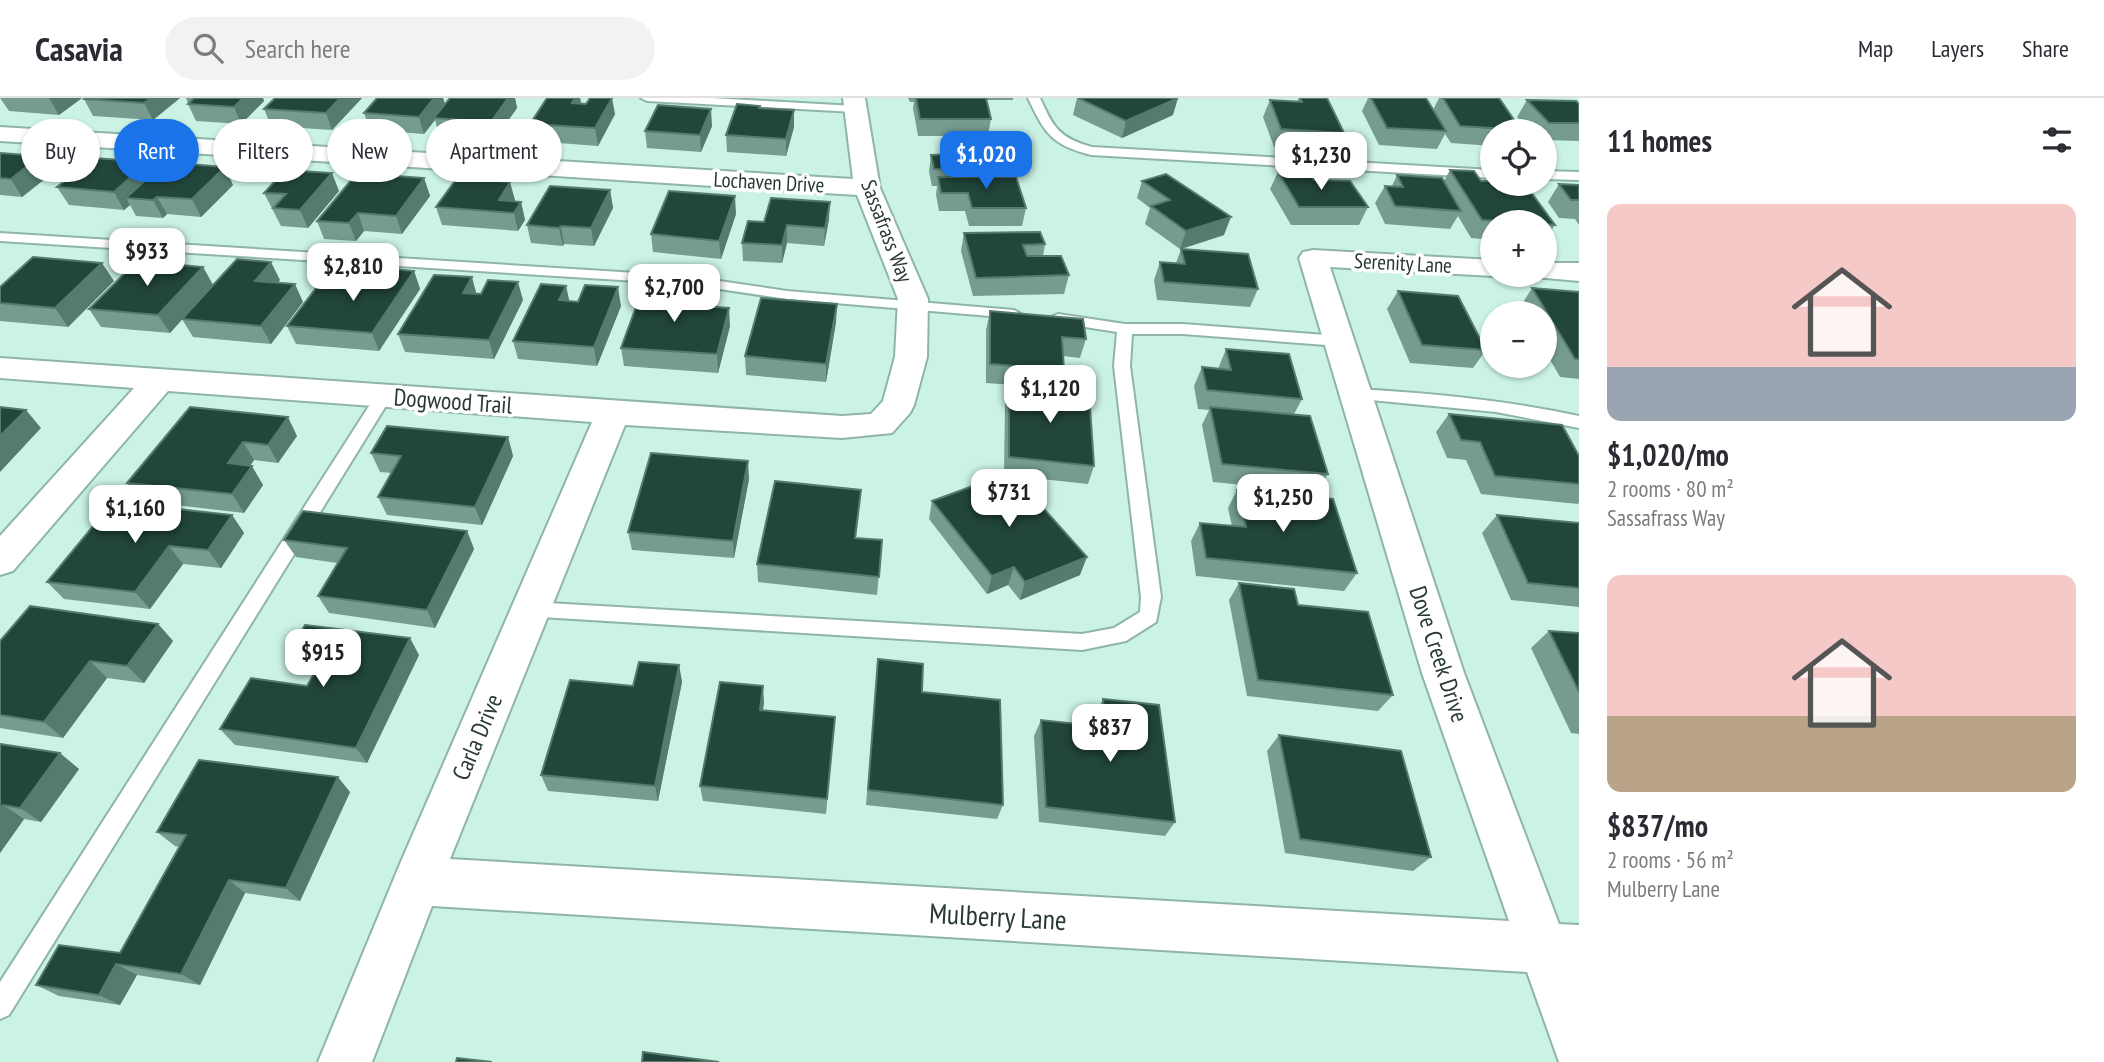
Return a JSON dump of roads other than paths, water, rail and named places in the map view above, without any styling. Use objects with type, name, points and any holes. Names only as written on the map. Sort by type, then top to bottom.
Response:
[{"type":"street","name":"Sassafrass Way","points":[[855,103],[867,188],[913,304],[911,358],[898,405]]},
{"type":"street","name":"Lochaven Drive","points":[[0,134],[867,188]]},
{"type":"street","name":"Serenity Lane","points":[[1313,258],[1480,267]]},
{"type":"street","name":"Dove Creek Drive","points":[[1313,258],[1443,673],[1561,948],[1579,1045]]},
{"type":"street","points":[[1557,271],[1579,272]]},
{"type":"street","name":"Dogwood Trail","points":[[0,368],[842,427],[880,425],[898,405]]},
{"type":"street","points":[[0,561],[160,379]]},
{"type":"street","name":"Carla Drive","points":[[345,1062],[417,881],[613,413]]},
{"type":"street","name":"Mulberry Lane","points":[[417,881],[1561,948]]},
{"type":"lane","points":[[647,98],[855,103]]},
{"type":"lane","points":[[1034,98],[1052,136],[1069,145],[1091,151],[1480,173]]},
{"type":"lane","points":[[1557,175],[1579,176]]},
{"type":"lane","points":[[0,237],[685,280],[787,295],[1042,316],[1125,330],[1183,329],[1339,341]]},
{"type":"lane","points":[[531,610],[1082,642],[1119,635],[1149,616],[1151,597],[1122,366],[1125,330]]},
{"type":"lane","points":[[1356,394],[1459,400],[1579,422]]},
{"type":"lane","points":[[0,1006],[384,396]]}]
